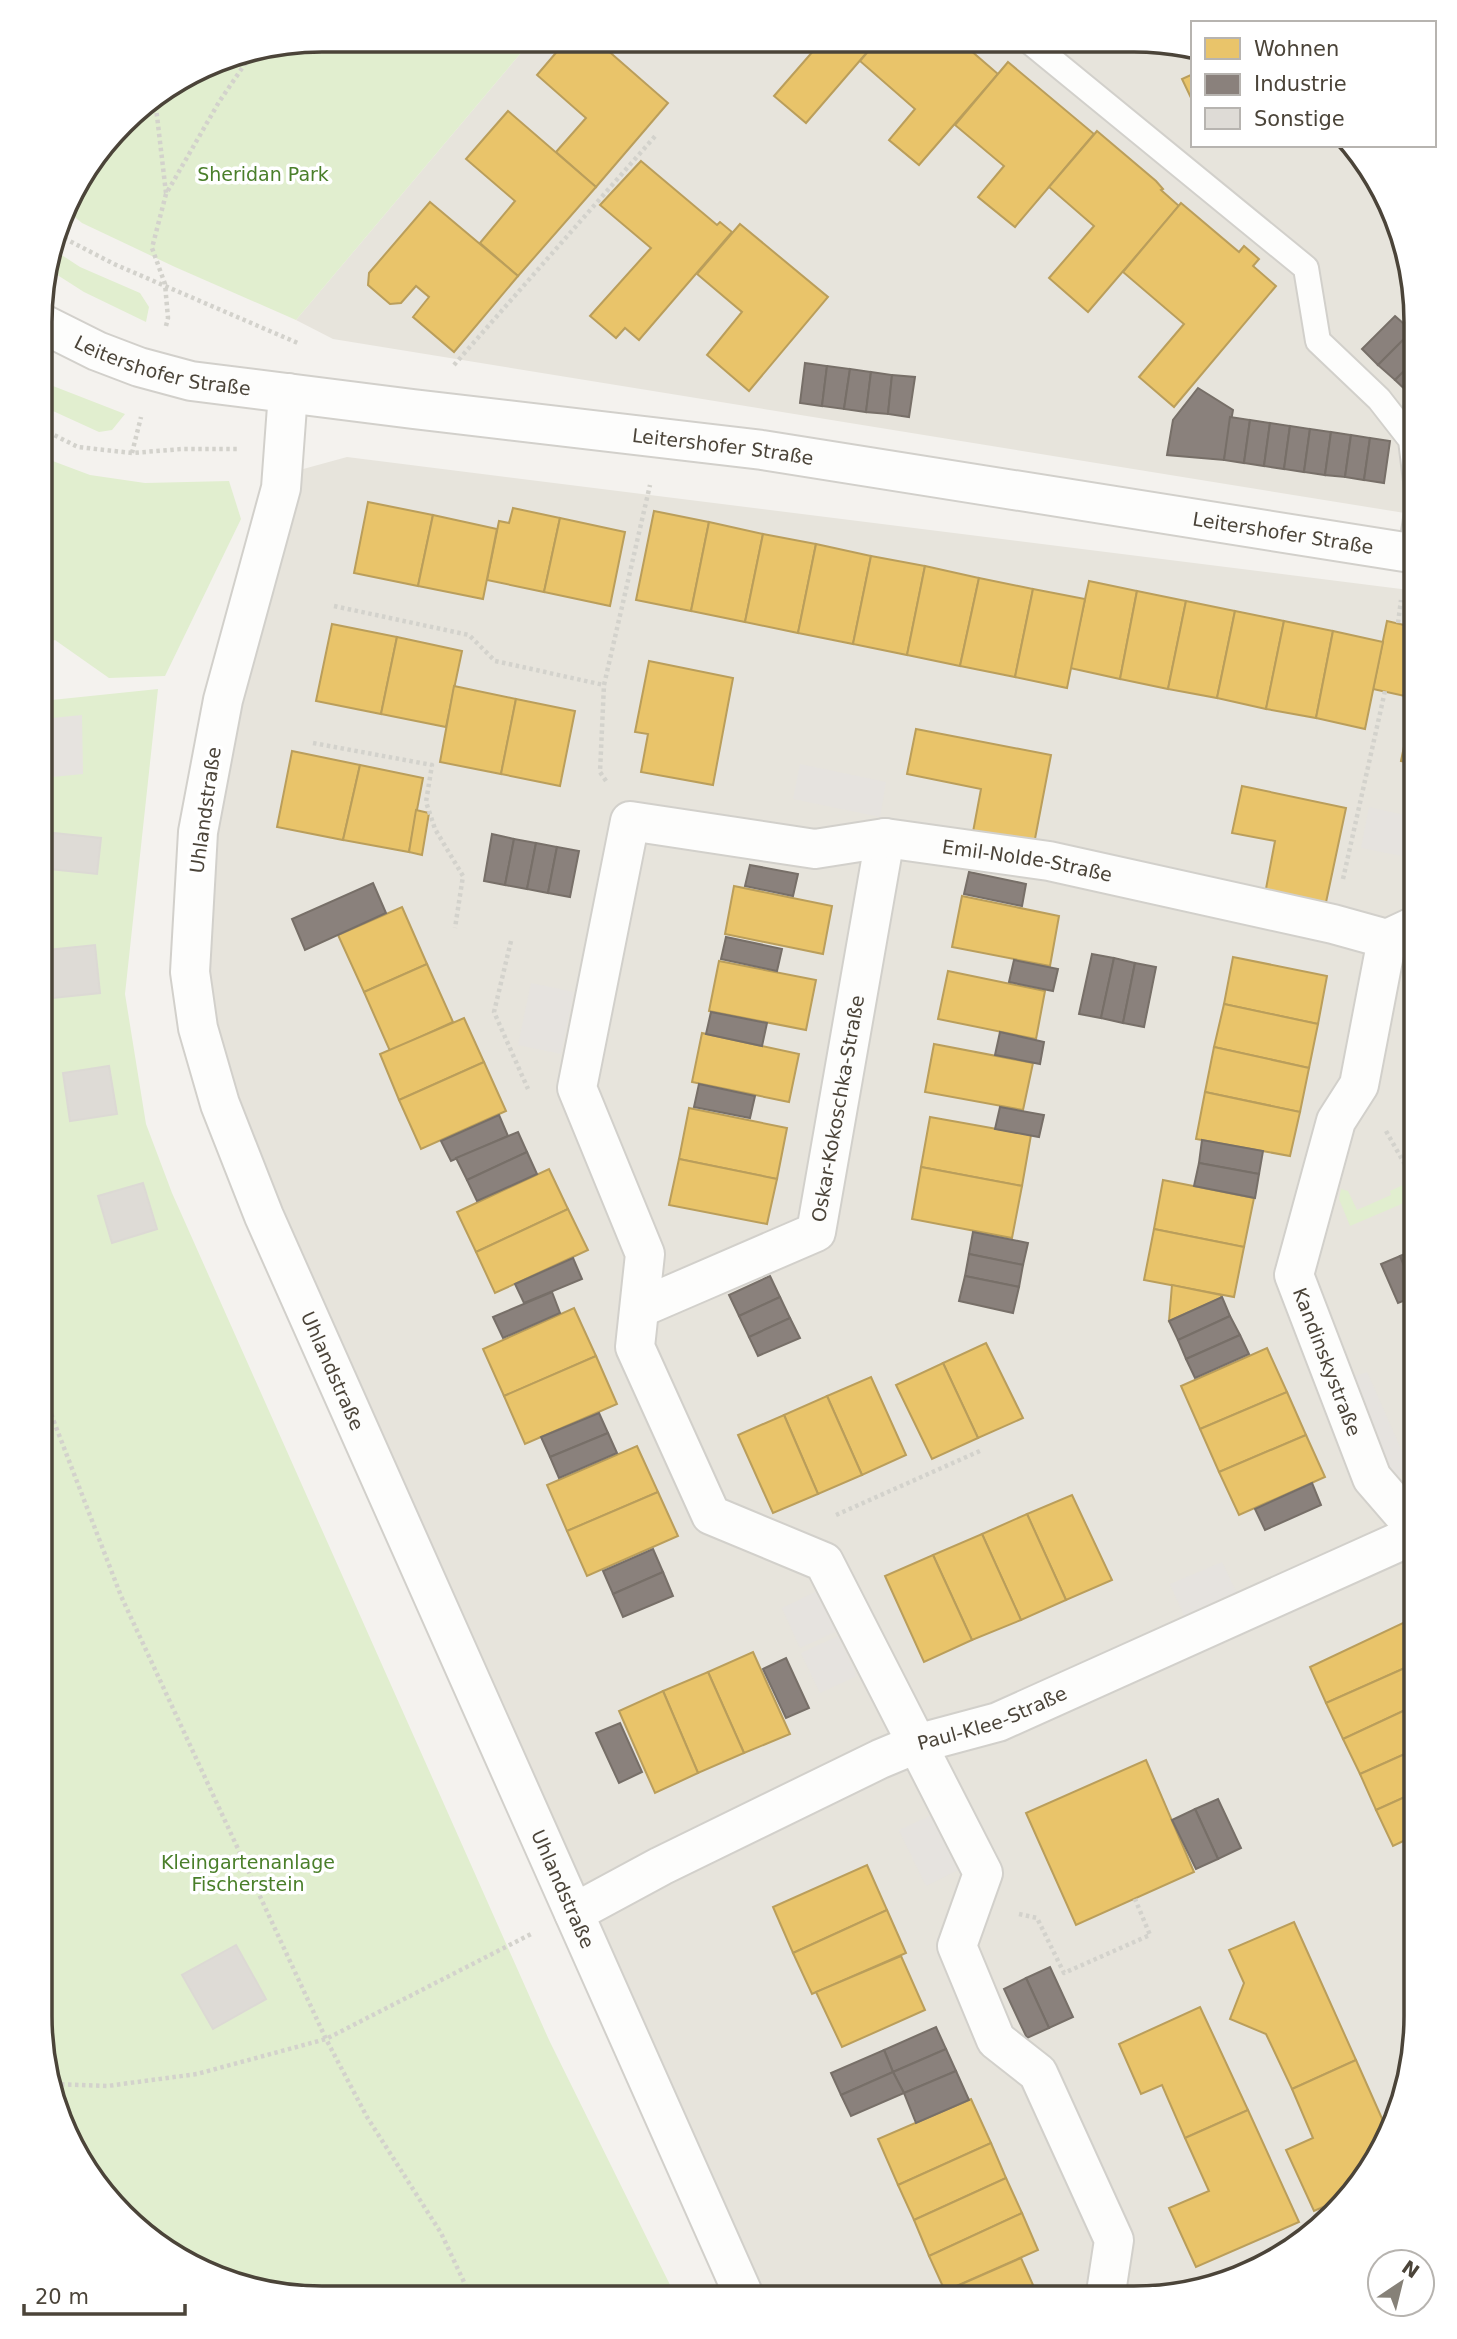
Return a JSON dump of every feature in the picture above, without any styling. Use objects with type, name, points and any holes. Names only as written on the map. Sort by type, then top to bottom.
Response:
[{"type":"street","name":"Leitershofer Straße","points":[[52,328],[97,351],[162,374],[191,381],[775,452],[1404,551]]},
{"type":"street","name":"Uhlandstraße","points":[[288,393],[281,488],[223,700],[198,832],[190,972],[198,1028],[220,1104],[264,1216],[741,2286]]},
{"type":"street","name":"Emil-Nolde-Straße","points":[[630,821],[815,849],[885,838],[1049,861],[1333,924],[1402,932]]},
{"type":"street","points":[[630,821],[577,1088],[645,1254],[635,1346],[710,1516],[824,1562],[984,1873],[957,1946],[996,2040],[1038,2073],[1114,2240],[1107,2286]]},
{"type":"street","name":"Oskar-Kokoschka-Straße","points":[[640,1308],[816,1231],[885,838]]},
{"type":"street","name":"Kandinskystraße","points":[[1402,932],[1359,1085],[1336,1121],[1294,1275],[1371,1478],[1404,1517]]},
{"type":"street","name":"Paul-Klee-Straße","points":[[574,1913],[661,1866],[880,1759],[916,1744],[998,1722],[1404,1536]]},
{"type":"lane","points":[[1042,52],[1306,268],[1318,341],[1379,399],[1404,431]]},
{"type":"path","points":[[164,332],[168,318],[165,284],[152,248],[166,194],[219,102],[245,64]]},
{"type":"path","points":[[156,110],[166,194]]},
{"type":"path","points":[[451,368],[657,134]]},
{"type":"path","points":[[66,239],[114,264],[165,284],[285,339]]},
{"type":"path","points":[[132,453],[142,413]]},
{"type":"path","points":[[52,434],[78,447],[132,453],[182,449],[284,449]]},
{"type":"path","points":[[630,821],[600,772],[604,685],[661,437]]},
{"type":"path","points":[[1398,622],[1400,600],[1404,600]]},
{"type":"path","points":[[334,606],[469,635],[495,661],[604,685]]},
{"type":"path","points":[[1333,924],[1385,691]]},
{"type":"path","points":[[313,743],[432,765],[426,802],[435,829],[463,876],[455,928]]},
{"type":"path","points":[[511,941],[494,1012],[540,1116],[580,1098]]},
{"type":"path","points":[[52,1417],[121,1597],[326,2039],[367,2117],[440,2233],[466,2286]]},
{"type":"path","points":[[824,1562],[819,1523],[982,1450]]},
{"type":"path","points":[[972,1904],[1037,1918],[1064,1973],[1150,1935],[1135,1899]]},
{"type":"path","points":[[62,2084],[107,2086],[197,2074],[326,2039],[508,1944],[574,1913]]},
{"type":"shaded area","points":[[522,52],[1134,52],[1187,58],[1191,59],[1191,147],[1339,147],[1349,158],[1377,203],[1395,253],[1404,305],[1404,513],[333,339],[296,320]]},
{"type":"shaded area","points":[[347,457],[1404,589],[1404,2034],[1399,2069],[1384,2120],[1349,2181],[1299,2231],[1254,2259],[1204,2277],[1152,2286],[740,2286],[220,1104],[190,972],[285,474]]},
{"type":"shaded area","points":[[82,715],[83,774],[52,777],[52,718]]},
{"type":"shaded area","points":[[800,764],[886,782],[880,817],[793,799]]},
{"type":"shaded area","points":[[1369,807],[1404,815],[1404,856],[1361,848]]},
{"type":"shaded area","points":[[531,983],[574,992],[561,1054],[518,1045]]},
{"type":"shaded area","points":[[1367,1372],[1404,1456],[1404,1470],[1392,1487],[1347,1379]]},
{"type":"shaded area","points":[[1222,1562],[1239,1598],[1187,1622],[1170,1584]]},
{"type":"shaded area","points":[[819,1590],[837,1631],[800,1648],[782,1608]]},
{"type":"shaded area","points":[[838,1636],[857,1676],[820,1693],[801,1653]]},
{"type":"shaded area","points":[[936,1813],[962,1868],[926,1886],[899,1830]]},
{"type":"green space","name":"Sheridan Park","points":[[522,52],[296,320],[82,223],[74,217],[108,158],[158,108],[219,73],[270,58],[305,53]]},
{"type":"green space","points":[[62,255],[80,267],[140,293],[149,307],[146,322],[84,292],[57,275]]},
{"type":"green space","points":[[52,386],[125,414],[112,430],[99,432],[52,411]]},
{"type":"green space","points":[[52,461],[90,475],[145,483],[229,481],[241,519],[165,676],[109,678],[55,640],[52,641]]},
{"type":"green space","name":"Kleingartenanlage Fischerstein","points":[[158,689],[125,994],[146,1124],[172,1193],[549,2040],[671,2286],[305,2286],[253,2277],[203,2259],[158,2231],[108,2181],[73,2120],[58,2069],[52,2016],[52,700]]},
{"type":"green space","points":[[1403,1185],[1404,1203],[1350,1226],[1339,1199],[1341,1189],[1348,1191],[1357,1210],[1391,1195],[1390,1191]]},
{"type":"building: Wohnen","points":[[557,52],[610,52],[668,103],[596,187],[556,152],[586,118],[537,75]]},
{"type":"building: Wohnen","points":[[812,52],[867,52],[806,123],[774,96]]},
{"type":"building: Wohnen","points":[[868,52],[972,52],[998,74],[919,165],[889,140],[915,109],[860,61]]},
{"type":"building: Wohnen","points":[[1008,62],[1094,134],[1015,227],[978,197],[1004,166],[955,125]]},
{"type":"building: Wohnen","points":[[1191,75],[1191,98],[1182,79]]},
{"type":"building: Wohnen","points":[[508,111],[596,187],[518,276],[480,243],[515,201],[466,159]]},
{"type":"building: Wohnen","points":[[1097,131],[1156,181],[1163,189],[1161,190],[1179,206],[1088,312],[1049,278],[1094,226],[1049,187]]},
{"type":"building: Wohnen","points":[[641,161],[717,225],[720,222],[732,232],[639,340],[625,328],[616,338],[590,316],[651,248],[600,205]]},
{"type":"building: Wohnen","points":[[430,202],[518,276],[454,352],[413,317],[429,297],[416,286],[401,303],[390,304],[368,285],[369,273]]},
{"type":"building: Wohnen","points":[[1181,203],[1239,252],[1244,246],[1259,259],[1253,266],[1276,286],[1174,407],[1139,377],[1184,324],[1123,272]]},
{"type":"building: Wohnen","points":[[740,224],[828,297],[749,391],[707,355],[742,312],[697,274]]},
{"type":"building: Wohnen","points":[[368,502],[433,515],[418,586],[354,573]]},
{"type":"building: Wohnen","points":[[513,508],[560,518],[544,592],[487,580],[499,521],[509,523]]},
{"type":"building: Wohnen","points":[[654,511],[709,522],[691,611],[636,600]]},
{"type":"building: Wohnen","points":[[433,515],[497,529],[483,599],[418,586]]},
{"type":"building: Wohnen","points":[[560,518],[625,532],[610,606],[544,592]]},
{"type":"building: Wohnen","points":[[709,522],[763,534],[745,622],[691,611]]},
{"type":"building: Wohnen","points":[[763,534],[816,544],[798,633],[745,622]]},
{"type":"building: Wohnen","points":[[816,544],[871,556],[853,644],[798,633]]},
{"type":"building: Wohnen","points":[[871,556],[925,566],[907,655],[853,644]]},
{"type":"building: Wohnen","points":[[925,566],[979,578],[960,666],[907,655]]},
{"type":"building: Wohnen","points":[[979,578],[1033,589],[1015,677],[960,666]]},
{"type":"building: Wohnen","points":[[1089,581],[1137,591],[1120,679],[1070,668]]},
{"type":"building: Wohnen","points":[[1033,589],[1085,599],[1067,688],[1015,677]]},
{"type":"building: Wohnen","points":[[1137,591],[1186,601],[1168,689],[1120,679]]},
{"type":"building: Wohnen","points":[[1186,601],[1235,611],[1217,698],[1168,689]]},
{"type":"building: Wohnen","points":[[1235,611],[1284,621],[1266,709],[1217,698]]},
{"type":"building: Wohnen","points":[[1284,621],[1333,631],[1316,718],[1266,709]]},
{"type":"building: Wohnen","points":[[1387,621],[1404,625],[1404,696],[1373,689]]},
{"type":"building: Wohnen","points":[[332,624],[397,637],[381,714],[316,701]]},
{"type":"building: Wohnen","points":[[1333,631],[1383,642],[1365,729],[1316,718]]},
{"type":"building: Wohnen","points":[[397,637],[462,651],[446,727],[381,714]]},
{"type":"building: Wohnen","points":[[649,661],[733,678],[713,785],[641,772],[648,734],[635,732]]},
{"type":"building: Wohnen","points":[[454,686],[516,699],[501,774],[440,762]]},
{"type":"building: Wohnen","points":[[516,699],[575,711],[560,786],[501,774]]},
{"type":"building: Wohnen","points":[[916,729],[1051,755],[1034,844],[973,832],[981,789],[907,774]]},
{"type":"building: Wohnen","points":[[292,751],[360,765],[343,840],[277,827]]},
{"type":"building: Wohnen","points":[[360,765],[423,778],[409,852],[343,840]]},
{"type":"building: Wohnen","points":[[1242,786],[1346,808],[1325,907],[1265,894],[1275,841],[1232,833]]},
{"type":"building: Wohnen","points":[[416,810],[429,813],[422,855],[409,852]]},
{"type":"building: Wohnen","points":[[734,886],[832,906],[823,954],[725,934]]},
{"type":"building: Wohnen","points":[[962,896],[1059,916],[1050,966],[952,947]]},
{"type":"building: Wohnen","points":[[402,907],[427,964],[364,992],[338,935]]},
{"type":"building: Wohnen","points":[[1233,957],[1327,976],[1318,1024],[1224,1004]]},
{"type":"building: Wohnen","points":[[719,961],[816,980],[806,1030],[709,1011]]},
{"type":"building: Wohnen","points":[[427,964],[453,1022],[390,1051],[364,992]]},
{"type":"building: Wohnen","points":[[948,971],[1045,991],[1036,1039],[938,1019]]},
{"type":"building: Wohnen","points":[[1224,1004],[1318,1024],[1309,1068],[1214,1047]]},
{"type":"building: Wohnen","points":[[464,1018],[484,1062],[399,1100],[380,1054]]},
{"type":"building: Wohnen","points":[[702,1033],[799,1054],[789,1102],[692,1082]]},
{"type":"building: Wohnen","points":[[934,1044],[1033,1063],[1023,1110],[925,1092]]},
{"type":"building: Wohnen","points":[[1214,1047],[1309,1068],[1300,1112],[1205,1092]]},
{"type":"building: Wohnen","points":[[484,1062],[506,1111],[421,1149],[399,1100]]},
{"type":"building: Wohnen","points":[[1205,1092],[1300,1112],[1290,1156],[1196,1139]]},
{"type":"building: Wohnen","points":[[689,1108],[787,1128],[777,1179],[679,1159]]},
{"type":"building: Wohnen","points":[[930,1117],[1031,1135],[1022,1186],[921,1167]]},
{"type":"building: Wohnen","points":[[679,1159],[777,1179],[767,1224],[669,1205]]},
{"type":"building: Wohnen","points":[[921,1167],[1022,1186],[1012,1238],[912,1219]]},
{"type":"building: Wohnen","points":[[549,1169],[568,1209],[476,1252],[457,1212]]},
{"type":"building: Wohnen","points":[[1163,1180],[1254,1198],[1244,1247],[1154,1229]]},
{"type":"building: Wohnen","points":[[568,1209],[588,1250],[495,1293],[476,1252]]},
{"type":"building: Wohnen","points":[[1154,1229],[1244,1247],[1234,1297],[1144,1280]]},
{"type":"building: Wohnen","points":[[1172,1285],[1221,1295],[1221,1298],[1169,1321]]},
{"type":"building: Wohnen","points":[[574,1308],[596,1356],[504,1396],[483,1349]]},
{"type":"building: Wohnen","points":[[986,1343],[1023,1418],[978,1438],[943,1363]]},
{"type":"building: Wohnen","points":[[1267,1348],[1287,1392],[1200,1429],[1181,1386]]},
{"type":"building: Wohnen","points":[[596,1356],[617,1404],[525,1444],[504,1396]]},
{"type":"building: Wohnen","points":[[943,1363],[978,1438],[932,1459],[896,1385]]},
{"type":"building: Wohnen","points":[[871,1377],[906,1455],[862,1475],[827,1396]]},
{"type":"building: Wohnen","points":[[1287,1392],[1306,1435],[1219,1472],[1200,1429]]},
{"type":"building: Wohnen","points":[[827,1396],[862,1475],[818,1494],[784,1415]]},
{"type":"building: Wohnen","points":[[784,1415],[818,1494],[773,1513],[738,1435]]},
{"type":"building: Wohnen","points":[[1306,1435],[1325,1477],[1239,1515],[1219,1472]]},
{"type":"building: Wohnen","points":[[637,1446],[658,1492],[567,1531],[547,1485]]},
{"type":"building: Wohnen","points":[[658,1492],[678,1536],[587,1576],[567,1531]]},
{"type":"building: Wohnen","points":[[1072,1495],[1112,1580],[1066,1600],[1027,1514]]},
{"type":"building: Wohnen","points":[[1027,1514],[1066,1600],[1021,1620],[982,1534]]},
{"type":"building: Wohnen","points":[[982,1534],[1021,1620],[972,1640],[933,1555]]},
{"type":"building: Wohnen","points":[[933,1555],[972,1640],[924,1662],[885,1576]]},
{"type":"building: Wohnen","points":[[1404,1622],[1404,1668],[1326,1703],[1310,1667]]},
{"type":"building: Wohnen","points":[[753,1652],[790,1734],[744,1753],[708,1672]]},
{"type":"building: Wohnen","points":[[1404,1668],[1404,1711],[1343,1739],[1326,1703]]},
{"type":"building: Wohnen","points":[[708,1672],[744,1753],[698,1773],[663,1691]]},
{"type":"building: Wohnen","points":[[663,1691],[698,1773],[655,1793],[619,1711]]},
{"type":"building: Wohnen","points":[[1404,1711],[1404,1754],[1360,1774],[1343,1739]]},
{"type":"building: Wohnen","points":[[1404,1754],[1404,1797],[1376,1810],[1360,1774]]},
{"type":"building: Wohnen","points":[[1146,1760],[1194,1872],[1076,1925],[1026,1813]]},
{"type":"building: Wohnen","points":[[1404,1797],[1404,1841],[1393,1846],[1376,1810]]},
{"type":"building: Wohnen","points":[[867,1865],[887,1910],[793,1953],[773,1907]]},
{"type":"building: Wohnen","points":[[887,1910],[906,1953],[812,1994],[793,1953]]},
{"type":"building: Wohnen","points":[[1294,1922],[1356,2060],[1292,2089],[1266,2034],[1230,2019],[1244,1983],[1229,1950]]},
{"type":"building: Wohnen","points":[[901,1956],[925,2010],[842,2047],[816,1992]]},
{"type":"building: Wohnen","points":[[1200,2007],[1248,2110],[1185,2138],[1162,2085],[1141,2094],[1119,2044]]},
{"type":"building: Wohnen","points":[[1356,2060],[1383,2122],[1349,2181],[1326,2206],[1314,2211],[1286,2150],[1313,2138],[1292,2089]]},
{"type":"building: Wohnen","points":[[971,2099],[991,2143],[898,2185],[878,2139]]},
{"type":"building: Wohnen","points":[[1248,2110],[1299,2222],[1196,2267],[1169,2208],[1209,2191],[1185,2138]]},
{"type":"building: Wohnen","points":[[991,2143],[1006,2178],[914,2220],[898,2185]]},
{"type":"building: Wohnen","points":[[1006,2178],[1022,2213],[929,2256],[914,2220]]},
{"type":"building: Wohnen","points":[[1022,2213],[1038,2250],[956,2286],[943,2286],[929,2256]]},
{"type":"building: Wohnen","points":[[1021,2258],[1033,2286],[957,2286]]},
{"type":"building: Industrie","points":[[1395,316],[1404,324],[1404,339],[1378,365],[1362,349]]},
{"type":"building: Industrie","points":[[1404,339],[1404,371],[1395,380],[1378,365]]},
{"type":"building: Industrie","points":[[805,363],[827,366],[822,406],[800,403]]},
{"type":"building: Industrie","points":[[827,366],[850,369],[844,409],[822,406]]},
{"type":"building: Industrie","points":[[850,369],[871,372],[866,412],[844,409]]},
{"type":"building: Industrie","points":[[1404,371],[1404,388],[1395,380]]},
{"type":"building: Industrie","points":[[871,372],[892,375],[888,414],[866,412]]},
{"type":"building: Industrie","points":[[892,375],[915,377],[909,417],[888,414]]},
{"type":"building: Industrie","points":[[1198,388],[1233,410],[1224,460],[1167,455],[1173,420]]},
{"type":"building: Industrie","points":[[1230,417],[1250,420],[1244,463],[1224,460]]},
{"type":"building: Industrie","points":[[1250,420],[1270,423],[1264,466],[1244,463]]},
{"type":"building: Industrie","points":[[1270,423],[1290,426],[1284,469],[1264,466]]},
{"type":"building: Industrie","points":[[1290,426],[1310,429],[1304,472],[1284,469]]},
{"type":"building: Industrie","points":[[1310,429],[1331,432],[1325,475],[1304,472]]},
{"type":"building: Industrie","points":[[1331,432],[1351,435],[1345,477],[1325,475]]},
{"type":"building: Industrie","points":[[1351,435],[1370,438],[1364,480],[1345,477]]},
{"type":"building: Industrie","points":[[1370,438],[1390,441],[1384,483],[1364,480]]},
{"type":"building: Industrie","points":[[492,834],[514,839],[505,885],[484,881]]},
{"type":"building: Industrie","points":[[514,839],[536,843],[527,889],[505,885]]},
{"type":"building: Industrie","points":[[536,843],[557,847],[548,893],[527,889]]},
{"type":"building: Industrie","points":[[557,847],[579,851],[570,897],[548,893]]},
{"type":"building: Industrie","points":[[750,865],[798,874],[793,896],[745,886]]},
{"type":"building: Industrie","points":[[969,872],[1026,884],[1022,906],[964,894]]},
{"type":"building: Industrie","points":[[373,883],[386,913],[305,950],[292,919]]},
{"type":"building: Industrie","points":[[726,937],[782,949],[777,971],[721,959]]},
{"type":"building: Industrie","points":[[1092,954],[1114,958],[1101,1018],[1079,1014]]},
{"type":"building: Industrie","points":[[1114,958],[1135,963],[1123,1023],[1101,1018]]},
{"type":"building: Industrie","points":[[1014,960],[1058,969],[1053,991],[1009,982]]},
{"type":"building: Industrie","points":[[1135,963],[1156,967],[1144,1027],[1123,1023]]},
{"type":"building: Industrie","points":[[711,1012],[767,1023],[762,1046],[706,1034]]},
{"type":"building: Industrie","points":[[1000,1032],[1044,1042],[1040,1064],[995,1055]]},
{"type":"building: Industrie","points":[[699,1084],[755,1096],[750,1118],[694,1107]]},
{"type":"building: Industrie","points":[[1000,1107],[1044,1115],[1039,1137],[995,1129]]},
{"type":"building: Industrie","points":[[499,1115],[508,1136],[451,1161],[441,1141]]},
{"type":"building: Industrie","points":[[518,1132],[527,1152],[467,1180],[456,1158]]},
{"type":"building: Industrie","points":[[1202,1140],[1263,1151],[1259,1174],[1199,1163]]},
{"type":"building: Industrie","points":[[527,1152],[537,1174],[477,1201],[467,1180]]},
{"type":"building: Industrie","points":[[1199,1163],[1259,1174],[1255,1198],[1194,1186]]},
{"type":"building: Industrie","points":[[973,1232],[1028,1243],[1023,1265],[969,1254]]},
{"type":"building: Industrie","points":[[969,1254],[1023,1265],[1019,1287],[965,1276]]},
{"type":"building: Industrie","points":[[1400,1256],[1404,1266],[1404,1301],[1398,1303],[1381,1264]]},
{"type":"building: Industrie","points":[[573,1258],[582,1279],[524,1303],[515,1284]]},
{"type":"building: Industrie","points":[[770,1276],[780,1297],[739,1316],[729,1295]]},
{"type":"building: Industrie","points":[[965,1276],[1019,1287],[1013,1313],[959,1301]]},
{"type":"building: Industrie","points":[[552,1292],[560,1313],[503,1338],[493,1317]]},
{"type":"building: Industrie","points":[[780,1297],[790,1318],[749,1337],[739,1316]]},
{"type":"building: Industrie","points":[[1222,1297],[1230,1316],[1178,1340],[1169,1321]]},
{"type":"building: Industrie","points":[[1230,1316],[1240,1335],[1186,1359],[1178,1340]]},
{"type":"building: Industrie","points":[[790,1318],[800,1338],[758,1356],[749,1337]]},
{"type":"building: Industrie","points":[[1240,1335],[1249,1354],[1195,1378],[1186,1359]]},
{"type":"building: Industrie","points":[[599,1413],[608,1433],[550,1457],[541,1437]]},
{"type":"building: Industrie","points":[[608,1433],[617,1453],[559,1478],[550,1457]]},
{"type":"building: Industrie","points":[[1312,1483],[1321,1505],[1265,1530],[1255,1509]]},
{"type":"building: Industrie","points":[[653,1549],[663,1572],[613,1594],[603,1571]]},
{"type":"building: Industrie","points":[[663,1572],[673,1596],[623,1617],[613,1594]]},
{"type":"building: Industrie","points":[[786,1658],[809,1708],[786,1718],[763,1669]]},
{"type":"building: Industrie","points":[[620,1723],[642,1772],[619,1783],[596,1733]]},
{"type":"building: Industrie","points":[[1218,1799],[1241,1848],[1218,1859],[1195,1809]]},
{"type":"building: Industrie","points":[[1195,1809],[1218,1859],[1196,1869],[1172,1820]]},
{"type":"building: Industrie","points":[[1050,1967],[1073,2017],[1049,2028],[1026,1978]]},
{"type":"building: Industrie","points":[[1026,1978],[1049,2028],[1027,2038],[1004,1989]]},
{"type":"building: Industrie","points":[[936,2027],[946,2049],[893,2072],[884,2050]]},
{"type":"building: Industrie","points":[[946,2049],[956,2071],[904,2093],[893,2072]]},
{"type":"building: Industrie","points":[[884,2050],[893,2072],[841,2095],[831,2073]]},
{"type":"building: Industrie","points":[[956,2071],[969,2100],[916,2123],[904,2093]]},
{"type":"building: Industrie","points":[[893,2072],[904,2093],[851,2116],[841,2095]]},
{"type":"building: Sonstige","points":[[54,833],[101,838],[97,874],[52,869]]},
{"type":"building: Sonstige","points":[[95,945],[100,993],[53,998],[52,950]]},
{"type":"building: Sonstige","points":[[109,1066],[117,1114],[70,1121],[63,1073]]},
{"type":"building: Sonstige","points":[[143,1183],[157,1229],[112,1243],[98,1196]]},
{"type":"building: Sonstige","points":[[236,1945],[266,1999],[213,2029],[182,1975]]}]
